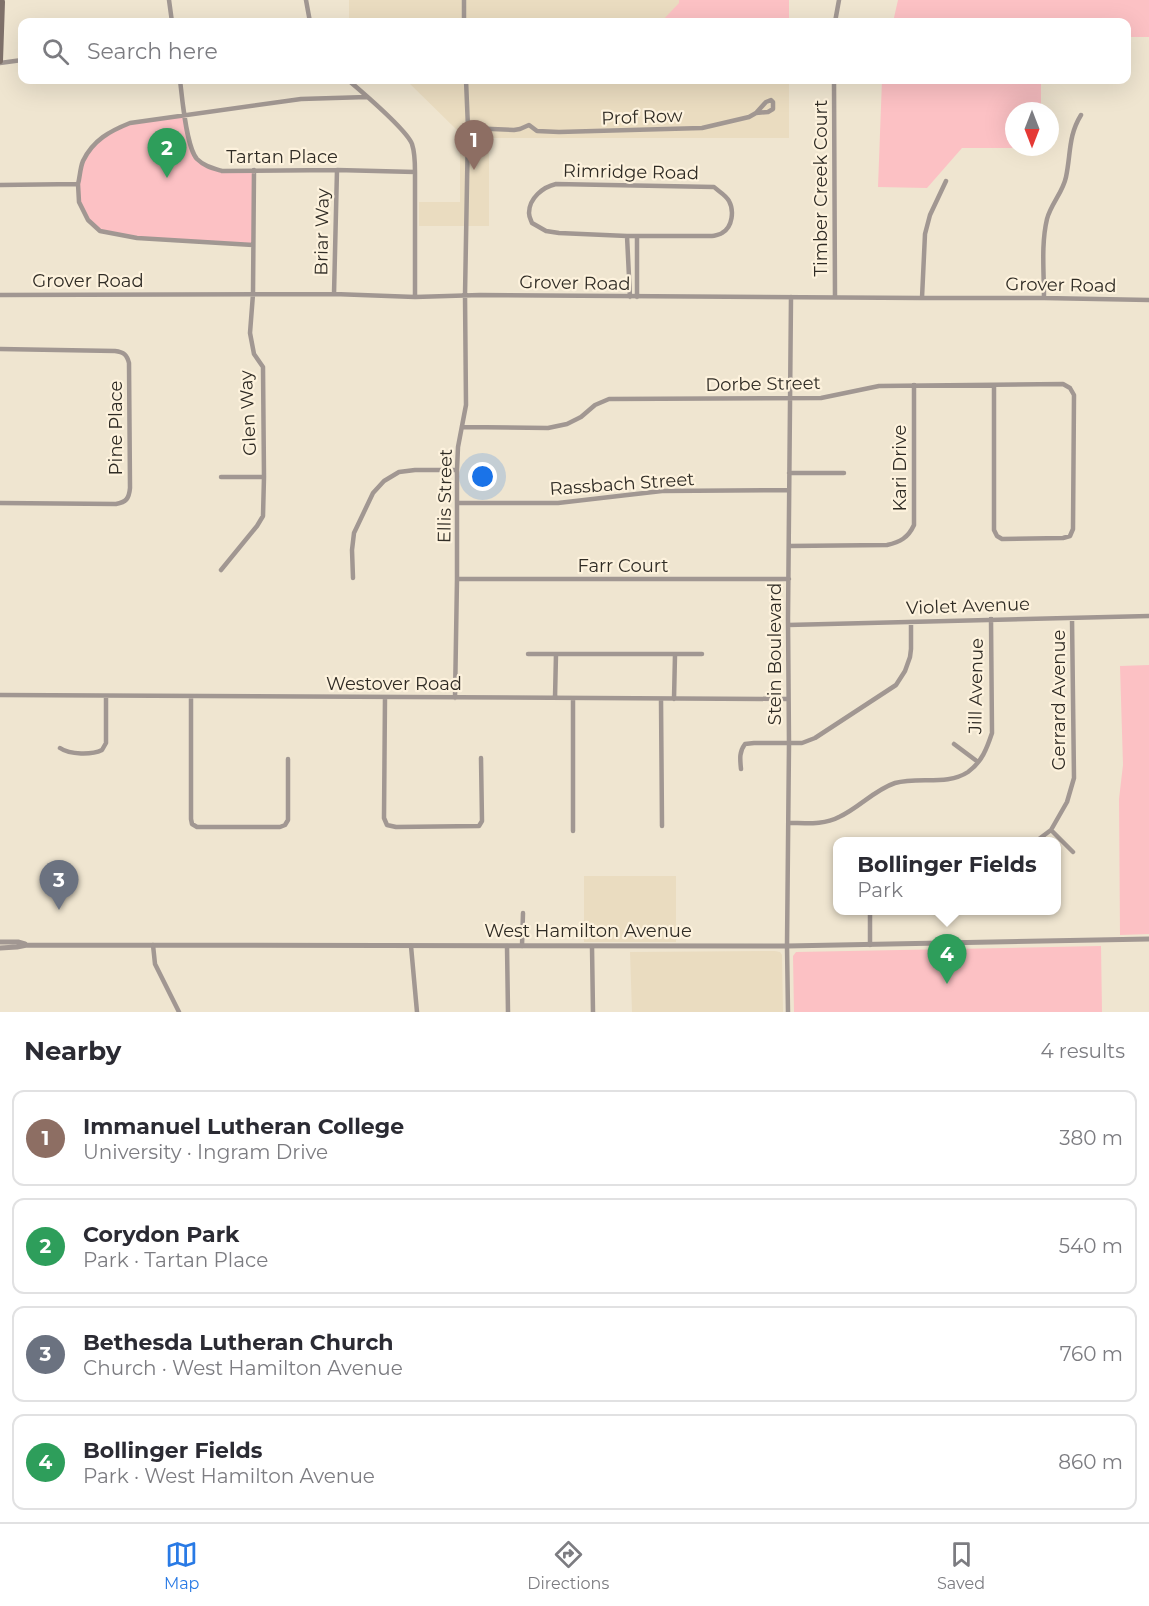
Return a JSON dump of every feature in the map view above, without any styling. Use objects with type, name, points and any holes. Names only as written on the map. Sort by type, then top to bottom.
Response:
[{"type":"main road","points":[[0,62],[3,1]]},
{"type":"street","points":[[169,0],[171,18]]},
{"type":"street","points":[[306,0],[309,18]]},
{"type":"street","points":[[464,0],[465,18]]},
{"type":"street","points":[[836,18],[839,0]]},
{"type":"street","points":[[0,62],[18,60]]},
{"type":"street","name":"Tartan Place","points":[[181,84],[185,116],[195,157],[207,167],[222,171],[415,172]]},
{"type":"street","points":[[353,84],[403,131],[411,141],[415,154],[416,297]]},
{"type":"street","name":"Ellis Street","points":[[455,698],[458,579],[457,470],[458,447],[466,405],[468,129],[466,84]]},
{"type":"street","name":"Timber Creek Court","points":[[834,84],[835,297]]},
{"type":"street","points":[[253,246],[137,238],[100,231],[88,220],[79,202],[78,184],[83,162],[93,146],[109,132],[130,123],[300,99],[368,97]]},
{"type":"street","name":"Prof Row","points":[[468,129],[514,130],[529,125],[537,131],[559,132],[702,129],[749,117],[756,112]]},
{"type":"street","points":[[1044,298],[1044,250],[1047,220],[1065,181],[1071,135],[1081,115]]},
{"type":"street","name":"Glen Way","points":[[221,570],[263,516],[263,367],[254,354],[250,333],[253,294],[254,170]]},
{"type":"street","name":"Briar Way","points":[[334,294],[337,170]]},
{"type":"street","points":[[922,298],[925,234],[930,215],[946,181]]},
{"type":"street","points":[[0,185],[78,184]]},
{"type":"street","name":"Rimridge Road","points":[[556,184],[714,187],[728,199],[731,220],[728,228],[722,234],[637,236],[546,231],[532,223],[529,212],[537,194],[547,186],[556,184]]},
{"type":"street","points":[[627,236],[630,297]]},
{"type":"street","points":[[637,236],[637,297]]},
{"type":"street","name":"Grover Road","points":[[0,296],[334,294],[416,297],[465,295],[1149,300]]},
{"type":"street","name":"Stein Boulevard","points":[[788,1012],[791,297]]},
{"type":"street","name":"Pine Place","points":[[0,349],[116,351],[123,352],[128,357],[130,488],[129,496],[124,502],[116,504],[0,503]]},
{"type":"street","name":"Dorbe Street","points":[[462,427],[548,428],[567,424],[581,417],[595,405],[609,399],[790,399],[820,398],[879,386],[1063,384],[1070,388],[1074,395],[1073,529],[1070,536],[1002,539],[997,536],[994,530],[994,385]]},
{"type":"street","name":"Kari Drive","points":[[789,546],[887,545],[905,539],[914,525],[914,385]]},
{"type":"street","points":[[353,578],[354,533],[373,493],[384,481],[399,472],[425,469],[457,470]]},
{"type":"street","points":[[789,473],[844,473]]},
{"type":"street","points":[[221,477],[264,477]]},
{"type":"street","name":"Rassbach Street","points":[[457,503],[558,504],[662,492],[789,490]]},
{"type":"street","name":"Farr Court","points":[[458,579],[789,579]]},
{"type":"street","name":"Violet Avenue","points":[[788,625],[1149,616]]},
{"type":"street","name":"Gerrard Avenue","points":[[1042,837],[1051,830],[1067,802],[1074,778],[1072,618]]},
{"type":"street","name":"Jill Avenue","points":[[978,762],[987,748],[992,733],[991,619]]},
{"type":"street","points":[[741,769],[741,749],[745,744],[802,743],[815,738],[896,686],[910,657],[911,622]]},
{"type":"street","points":[[528,654],[702,654]]},
{"type":"street","points":[[555,698],[556,654]]},
{"type":"street","points":[[674,699],[675,655]]},
{"type":"street","name":"Westover Road","points":[[0,695],[788,699]]},
{"type":"street","points":[[60,748],[70,752],[95,753],[102,750],[106,743],[106,696]]},
{"type":"street","points":[[191,696],[192,824],[197,827],[285,825],[288,820],[288,759]]},
{"type":"street","points":[[385,697],[384,818],[387,825],[396,827],[479,826],[482,821],[481,758]]},
{"type":"street","points":[[573,698],[573,831]]},
{"type":"street","points":[[661,699],[662,826]]},
{"type":"street","points":[[789,823],[826,822],[840,817],[894,783],[908,780],[942,780],[967,772],[978,762],[954,744]]},
{"type":"street","points":[[1051,830],[1058,837]]},
{"type":"street","points":[[1061,840],[1073,852]]},
{"type":"street","points":[[522,946],[523,913]]},
{"type":"street","points":[[870,915],[870,945]]},
{"type":"street","name":"West Hamilton Avenue","points":[[0,948],[27,945],[787,946],[1149,939]]},
{"type":"street","name":"West Hamilton Avenue","points":[[0,942],[18,942],[27,945]]},
{"type":"street","points":[[153,945],[155,964],[178,1012]]},
{"type":"street","points":[[411,946],[417,1012]]},
{"type":"street","points":[[507,946],[508,1012]]},
{"type":"street","points":[[591,946],[593,1012]]},
{"type":"shaded area","points":[[349,0],[789,0],[789,18],[349,18]]},
{"type":"shaded area","points":[[679,0],[789,0],[789,18],[665,18],[679,3]]},
{"type":"shaded area","points":[[898,0],[1149,0],[1149,37],[1131,37],[1131,18],[894,18]]},
{"type":"shaded area","points":[[410,84],[789,84],[789,138],[489,138],[489,226],[419,226],[419,202],[460,202],[460,133]]},
{"type":"shaded area","points":[[882,84],[1041,84],[1041,102],[1005,102],[1005,148],[962,148],[927,188],[878,187]]},
{"type":"shaded area","points":[[185,116],[192,150],[201,163],[215,170],[254,170],[253,245],[154,240],[106,232],[88,219],[81,207],[79,179],[89,152],[98,141],[117,127],[126,124]]},
{"type":"shaded area","points":[[1149,665],[1149,934],[1120,935],[1119,799],[1123,765],[1120,666]]},
{"type":"shaded area","points":[[584,876],[676,876],[676,942],[584,942]]},
{"type":"shaded area","points":[[1101,946],[1102,1012],[794,1012],[793,956],[796,952]]},
{"type":"shaded area","points":[[775,951],[782,955],[783,1012],[632,1012],[630,952]]},
{"type":"place","name":"Immanuel Lutheran College","points":[[474,170]]},
{"type":"place","name":"Corydon Park","points":[[167,178]]},
{"type":"place","name":"Bethesda Lutheran Church","points":[[59,910]]},
{"type":"place","name":"Bollinger Fields","points":[[947,984]]}]
